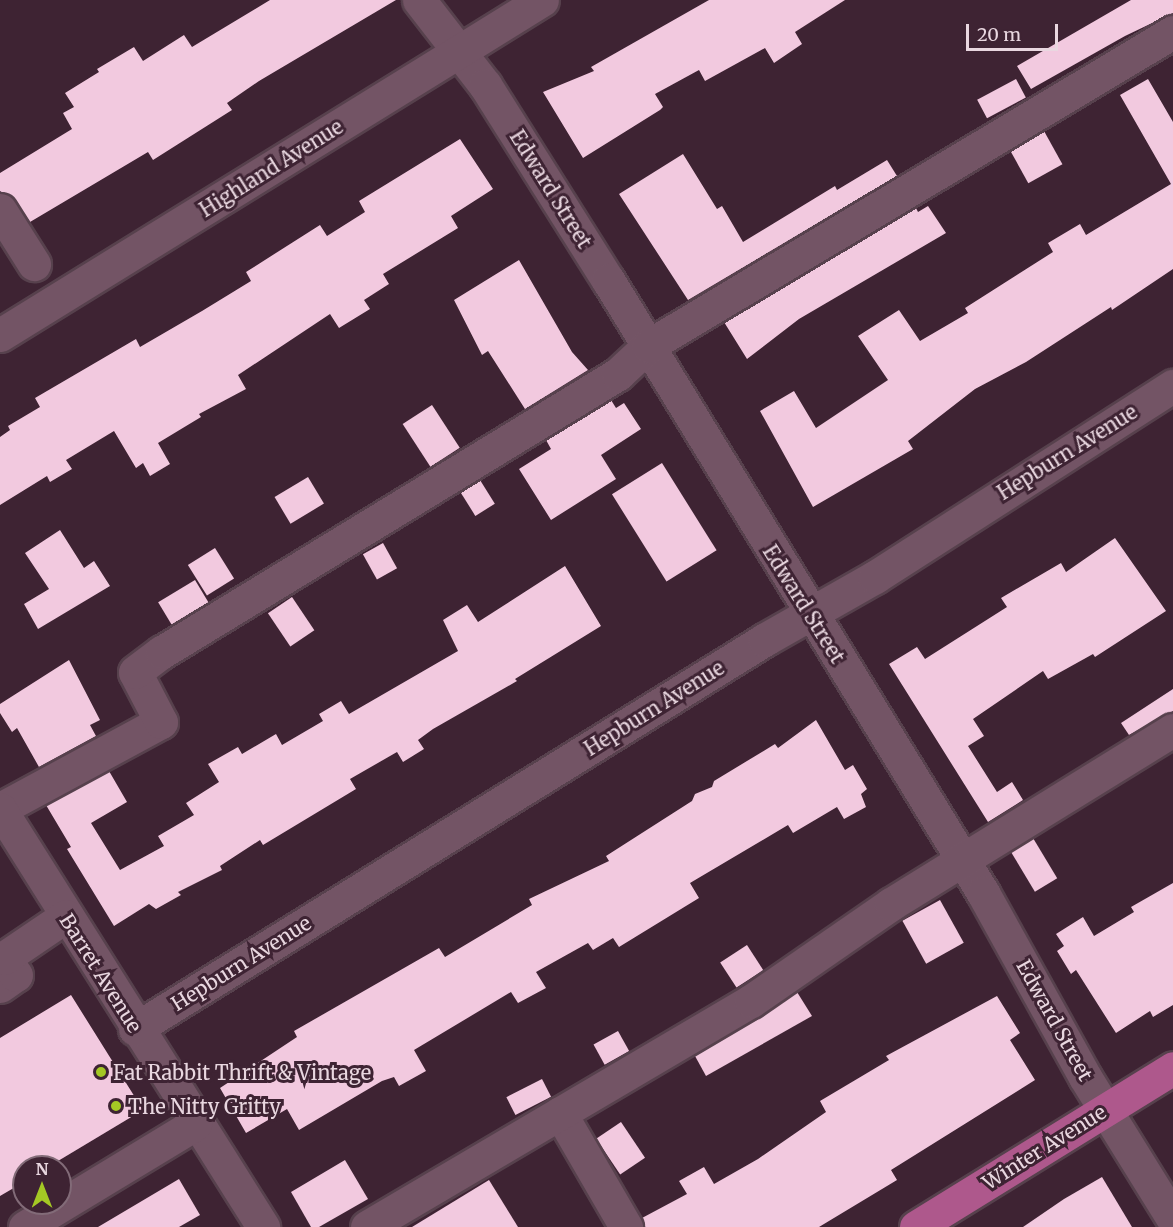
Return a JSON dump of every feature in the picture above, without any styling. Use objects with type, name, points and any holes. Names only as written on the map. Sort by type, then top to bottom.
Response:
[{"type":"main road","name":"Winter Avenue","points":[[915,1227],[1173,1068]]},
{"type":"street","name":"Edward Street","points":[[419,0],[485,85],[648,346],[962,859],[1106,1108],[1173,1218]]},
{"type":"street","name":"Highland Avenue","points":[[0,335],[542,0]]},
{"type":"street","points":[[0,809],[161,722],[135,672],[162,652],[618,374],[648,346],[1173,32]]},
{"type":"street","points":[[0,210],[34,264]]},
{"type":"street","name":"Hepburn Avenue","points":[[135,1029],[810,614],[875,577],[1173,386]]},
{"type":"street","points":[[367,1227],[751,1001],[962,859],[1173,730]]},
{"type":"street","name":"Barret Avenue","points":[[0,809],[135,1029],[263,1227]]},
{"type":"street","points":[[0,986],[16,975],[4,958],[66,916]]},
{"type":"street","points":[[560,1113],[626,1227]]},
{"type":"street","points":[[25,1227],[195,1124]]},
{"type":"building","points":[[270,0],[396,0],[259,81],[227,103],[232,110],[153,160],[148,152],[30,222],[15,200],[0,191],[0,173],[72,129],[63,113],[74,107],[65,93],[99,72],[97,69],[134,47],[143,61],[184,35],[192,47]]},
{"type":"building","points":[[709,0],[845,0],[795,32],[802,44],[774,63],[765,48],[705,81],[699,70],[655,94],[663,107],[660,110],[583,158],[543,92],[594,71],[591,67]]},
{"type":"building","points":[[1131,0],[1173,0],[1173,13],[1125,36],[1031,89],[1017,66]]},
{"type":"building","points":[[1016,79],[1026,98],[987,118],[977,100]]},
{"type":"building","points":[[1148,79],[1173,122],[1173,269],[1112,310],[1111,307],[1026,362],[975,389],[908,441],[913,449],[813,507],[760,411],[794,391],[816,428],[888,380],[858,336],[899,310],[920,341],[968,313],[965,308],[1053,252],[1048,243],[1080,224],[1086,235],[1171,184],[1120,95]]},
{"type":"building","points":[[1044,131],[1062,164],[1028,183],[1010,150]]},
{"type":"building","points":[[460,139],[493,189],[451,216],[458,228],[383,274],[389,284],[364,300],[370,309],[339,328],[330,314],[238,375],[246,389],[199,414],[201,417],[158,443],[170,464],[150,476],[143,463],[136,468],[114,431],[66,460],[72,469],[50,482],[47,476],[0,505],[0,437],[10,430],[8,426],[40,407],[35,398],[136,339],[140,347],[202,311],[251,281],[246,272],[320,225],[327,236],[365,212],[359,201]]},
{"type":"building","points":[[683,154],[717,209],[722,206],[743,242],[835,186],[837,190],[887,160],[897,176],[688,300],[619,194]]},
{"type":"building","points":[[928,206],[946,233],[799,319],[747,359],[724,322],[916,208],[918,212]]},
{"type":"building","points":[[519,260],[572,352],[588,370],[525,409],[488,351],[482,355],[454,300]]},
{"type":"building","points":[[611,400],[616,408],[624,403],[641,429],[601,455],[616,479],[551,520],[519,469],[551,449],[546,440]]},
{"type":"building","points":[[432,405],[460,448],[430,467],[403,424]]},
{"type":"building","points":[[662,463],[717,550],[667,582],[612,494]]},
{"type":"building","points":[[308,477],[324,504],[291,524],[275,497]]},
{"type":"building","points":[[480,480],[495,504],[475,516],[460,492]]},
{"type":"building","points":[[60,530],[84,568],[94,561],[110,586],[38,629],[24,604],[49,589],[25,553]]},
{"type":"building","points":[[1115,538],[1166,611],[1095,657],[1093,654],[1048,679],[1043,671],[973,719],[984,736],[968,746],[997,792],[1012,782],[1023,800],[988,822],[889,664],[917,647],[925,659],[1007,607],[1001,598],[1061,563],[1066,572]]},
{"type":"building","points":[[383,543],[397,568],[377,580],[363,554]]},
{"type":"building","points":[[215,548],[234,579],[207,595],[188,565]]},
{"type":"building","points":[[565,566],[601,626],[515,679],[517,681],[433,729],[418,740],[424,749],[403,762],[397,752],[350,779],[356,789],[263,845],[260,840],[220,866],[222,870],[178,892],[181,895],[156,909],[149,904],[114,926],[67,849],[71,847],[46,805],[109,771],[127,802],[91,823],[120,870],[164,846],[158,836],[194,815],[186,803],[219,782],[208,764],[238,747],[242,754],[276,734],[282,745],[323,721],[319,714],[341,701],[349,714],[458,651],[443,620],[467,605],[478,622]]},
{"type":"building","points":[[195,580],[208,602],[172,624],[158,602]]},
{"type":"building","points":[[292,597],[314,630],[290,646],[268,613]]},
{"type":"building","points":[[69,660],[100,720],[90,725],[96,736],[39,767],[17,728],[12,732],[0,713],[0,704]]},
{"type":"building","points":[[1173,689],[1173,711],[1129,735],[1121,723]]},
{"type":"building","points":[[816,720],[845,770],[853,765],[867,789],[861,794],[866,807],[844,819],[837,807],[793,833],[788,825],[690,883],[699,898],[619,947],[613,938],[593,950],[588,943],[536,972],[546,988],[518,1003],[511,992],[414,1050],[426,1071],[399,1086],[394,1077],[382,1081],[299,1130],[287,1109],[246,1133],[220,1088],[297,1037],[294,1031],[439,948],[445,957],[532,905],[529,899],[609,861],[606,856],[692,801],[695,794],[712,787],[714,781],[775,744],[778,748]]},
{"type":"building","points":[[1033,838],[1057,878],[1035,892],[1011,851]]},
{"type":"building","points":[[1173,883],[1173,1005],[1153,1017],[1150,1011],[1116,1033],[1076,970],[1071,974],[1057,951],[1064,946],[1056,934],[1083,917],[1094,936],[1134,912],[1131,907]]},
{"type":"building","points":[[940,900],[964,943],[926,964],[902,921]]},
{"type":"building","points":[[747,945],[763,970],[737,988],[720,962]]},
{"type":"building","points":[[797,992],[812,1016],[706,1076],[695,1056]]},
{"type":"building","points":[[71,995],[143,1110],[68,1155],[12,1155],[12,1189],[0,1196],[0,1038]]},
{"type":"building","points":[[997,996],[1020,1033],[1010,1040],[1035,1080],[891,1170],[897,1180],[819,1227],[645,1227],[642,1218],[687,1194],[679,1181],[704,1167],[714,1184],[758,1159],[826,1112],[820,1101],[889,1060],[886,1056]]},
{"type":"building","points":[[618,1031],[629,1051],[605,1065],[594,1045]]},
{"type":"building","points":[[542,1079],[551,1097],[515,1115],[506,1097]]},
{"type":"building","points":[[621,1122],[645,1158],[620,1174],[596,1139]]},
{"type":"building","points":[[345,1160],[368,1199],[319,1227],[311,1227],[291,1192]]},
{"type":"building","points":[[1102,1177],[1132,1227],[1023,1227],[1064,1199]]},
{"type":"building","points":[[179,1179],[200,1215],[179,1227],[98,1227]]},
{"type":"building","points":[[489,1180],[518,1227],[412,1227]]},
{"type":"place","name":"Fat Rabbit Thrift & Vintage","points":[[101,1072]]},
{"type":"place","name":"The Nitty Gritty","points":[[116,1106]]}]
